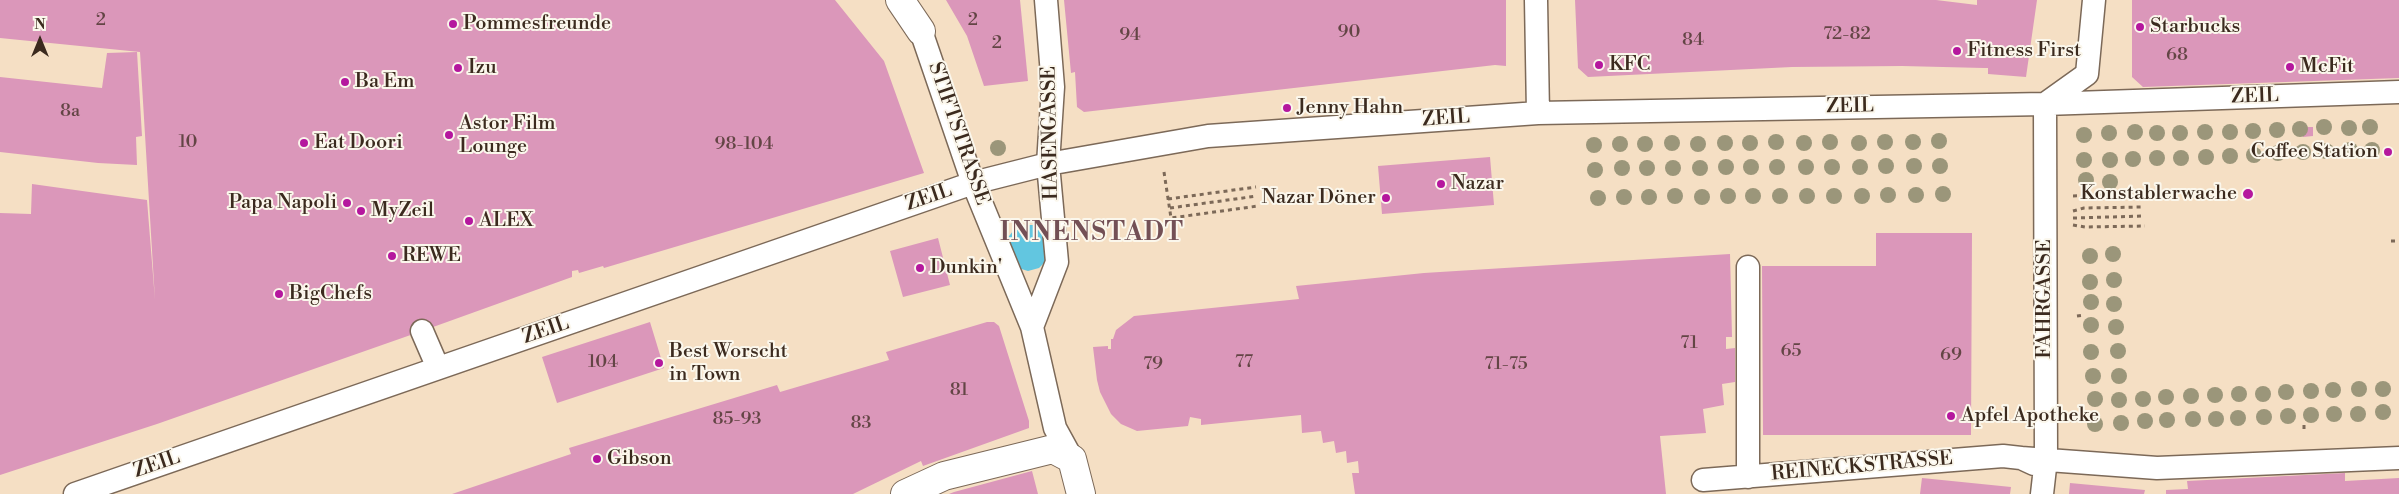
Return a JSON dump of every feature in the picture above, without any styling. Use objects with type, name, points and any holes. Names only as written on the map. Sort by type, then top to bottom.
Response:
[{"type":"street","name":"STIFTSTRASSE","points":[[900,0],[921,30],[973,183],[1032,328]]},
{"type":"street","name":"HASENGASSE","points":[[1032,328],[1057,262],[1048,164],[1053,87],[1046,0]]},
{"type":"street","points":[[1536,0],[1538,113]]},
{"type":"street","points":[[2045,104],[2087,74],[2094,0]]},
{"type":"street","name":"ZEIL","points":[[75,494],[973,183],[1048,164],[1160,144],[1208,136],[1538,113],[2045,104],[2399,92]]},
{"type":"street","name":"FAHRGASSE","points":[[2042,489],[2046,459],[2045,104]]},
{"type":"street","points":[[1748,267],[1748,477]]},
{"type":"street","points":[[1032,328],[1055,428],[1072,459],[1082,494]]},
{"type":"street","points":[[422,331],[438,368]]},
{"type":"street","points":[[905,494],[944,476],[1053,449],[1072,459]]},
{"type":"street","name":"REINECKSTRASSE","points":[[1703,480],[1972,458],[2046,459]]},
{"type":"street","points":[[2021,458],[2033,462],[2039,471],[2042,489]]},
{"type":"street","points":[[2046,459],[2157,468],[2399,458]]},
{"type":"path","points":[[1160,144],[1171,218],[1258,206]]},
{"type":"path","points":[[1168,199],[1256,187]]},
{"type":"path","points":[[2071,196],[2135,194]]},
{"type":"path","points":[[1170,208],[1257,196]]},
{"type":"path","points":[[2084,208],[2144,207]]},
{"type":"path","points":[[2084,218],[2145,216]]},
{"type":"path","points":[[2084,227],[2145,226]]},
{"type":"path","points":[[2391,241],[2399,241]]},
{"type":"path","points":[[2077,316],[2084,315]]},
{"type":"path","points":[[2080,414],[2087,414]]},
{"type":"path","points":[[2304,425],[2304,432]]},
{"type":"water","points":[[1022,225],[1033,225],[1043,230],[1047,260],[1039,268],[1028,271],[1018,268],[1006,240],[1013,231]]},
{"type":"building","points":[[0,0],[835,0],[884,61],[924,173],[604,268],[603,266],[579,273],[578,270],[572,271],[572,277],[422,331],[157,424],[0,475],[0,213],[31,214],[32,184],[147,200],[155,300],[140,52],[0,38]]},
{"type":"building","points":[[946,0],[1020,0],[1028,81],[984,86],[967,36]]},
{"type":"building","points":[[1064,0],[1506,0],[1506,66],[1495,65],[1084,112],[1077,107],[1075,72],[1071,73]]},
{"type":"building","points":[[1575,0],[1936,0],[1977,5],[1977,0],[2037,0],[2026,77],[1988,74],[1988,68],[1902,66],[1792,67],[1588,77],[1578,68]]},
{"type":"building","points":[[2132,0],[2399,0],[2399,78],[2143,87],[2132,77]]},
{"type":"building","points":[[137,52],[142,136],[136,137],[137,165],[98,163],[0,152],[0,77],[102,88],[107,53]]},
{"type":"building","points":[[2303,127],[2313,127],[2313,136],[2303,137]]},
{"type":"building","points":[[1490,157],[1494,205],[1382,214],[1378,166]]},
{"type":"building","points":[[1876,233],[1972,233],[1971,435],[1763,435],[1762,266],[1876,266]]},
{"type":"building","name":"Dunkin'","points":[[938,238],[950,285],[903,297],[890,251]]},
{"type":"building","points":[[1730,254],[1732,337],[1726,337],[1726,349],[1735,348],[1735,382],[1722,384],[1724,405],[1703,409],[1706,433],[1660,436],[1666,494],[1355,494],[1352,473],[1359,473],[1358,461],[1347,463],[1346,451],[1336,453],[1334,441],[1323,443],[1321,431],[1302,433],[1301,415],[1201,425],[1201,419],[1190,417],[1188,426],[1137,431],[1121,424],[1111,414],[1100,392],[1097,380],[1093,347],[1108,346],[1108,349],[1111,349],[1111,339],[1113,339],[1116,330],[1134,316],[1299,299],[1296,286],[1424,273]]},
{"type":"building","points":[[650,322],[664,368],[557,403],[542,357]]},
{"type":"building","points":[[987,322],[994,322],[999,326],[1029,421],[1029,428],[923,466],[921,461],[853,494],[452,494],[571,454],[569,448],[777,385],[780,392],[889,360],[886,352]]},
{"type":"building","points":[[1032,471],[1038,494],[949,494],[954,492]]},
{"type":"building","points":[[2345,473],[2345,481],[2399,478],[2399,494],[2166,494],[2166,490],[2188,489],[2187,481]]},
{"type":"building","points":[[1922,478],[2011,487],[2010,494],[1920,494]]},
{"type":"building","points":[[2070,483],[2145,490],[2144,494],[2069,494]]},
{"type":"place","name":"Pommesfreunde","points":[[453,24]]},
{"type":"place","name":"Starbucks","points":[[2140,27]]},
{"type":"place","name":"Fitness First","points":[[1957,51]]},
{"type":"place","name":"KFC","points":[[1599,65]]},
{"type":"place","name":"McFit","points":[[2290,67]]},
{"type":"place","name":"Izu","points":[[458,68]]},
{"type":"place","name":"Ba Em","points":[[345,82]]},
{"type":"place","name":"Jenny Hahn","points":[[1287,108]]},
{"type":"place","name":"Astor Film Lounge","points":[[449,135]]},
{"type":"place","name":"Eat Doori","points":[[304,143]]},
{"type":"place","name":"Coffee Station","points":[[2388,152]]},
{"type":"place","name":"Nazar","points":[[1441,184]]},
{"type":"place","name":"Konstablerwache","points":[[2248,194]]},
{"type":"place","name":"Nazar Döner","points":[[1386,198]]},
{"type":"place","name":"Papa Napoli","points":[[347,203]]},
{"type":"place","name":"MyZeil","points":[[361,211]]},
{"type":"place","name":"ALEX","points":[[469,221]]},
{"type":"place","name":"REWE","points":[[392,256]]},
{"type":"place","name":"Dunkin'","points":[[920,268]]},
{"type":"place","name":"BigChefs","points":[[279,294]]},
{"type":"place","name":"Best Worscht in Town","points":[[659,363]]},
{"type":"place","name":"Apfel Apotheke","points":[[1951,416]]},
{"type":"place","name":"Gibson","points":[[597,459]]},
{"type":"district","name":"INNENSTADT","points":[[1092,234]]}]
